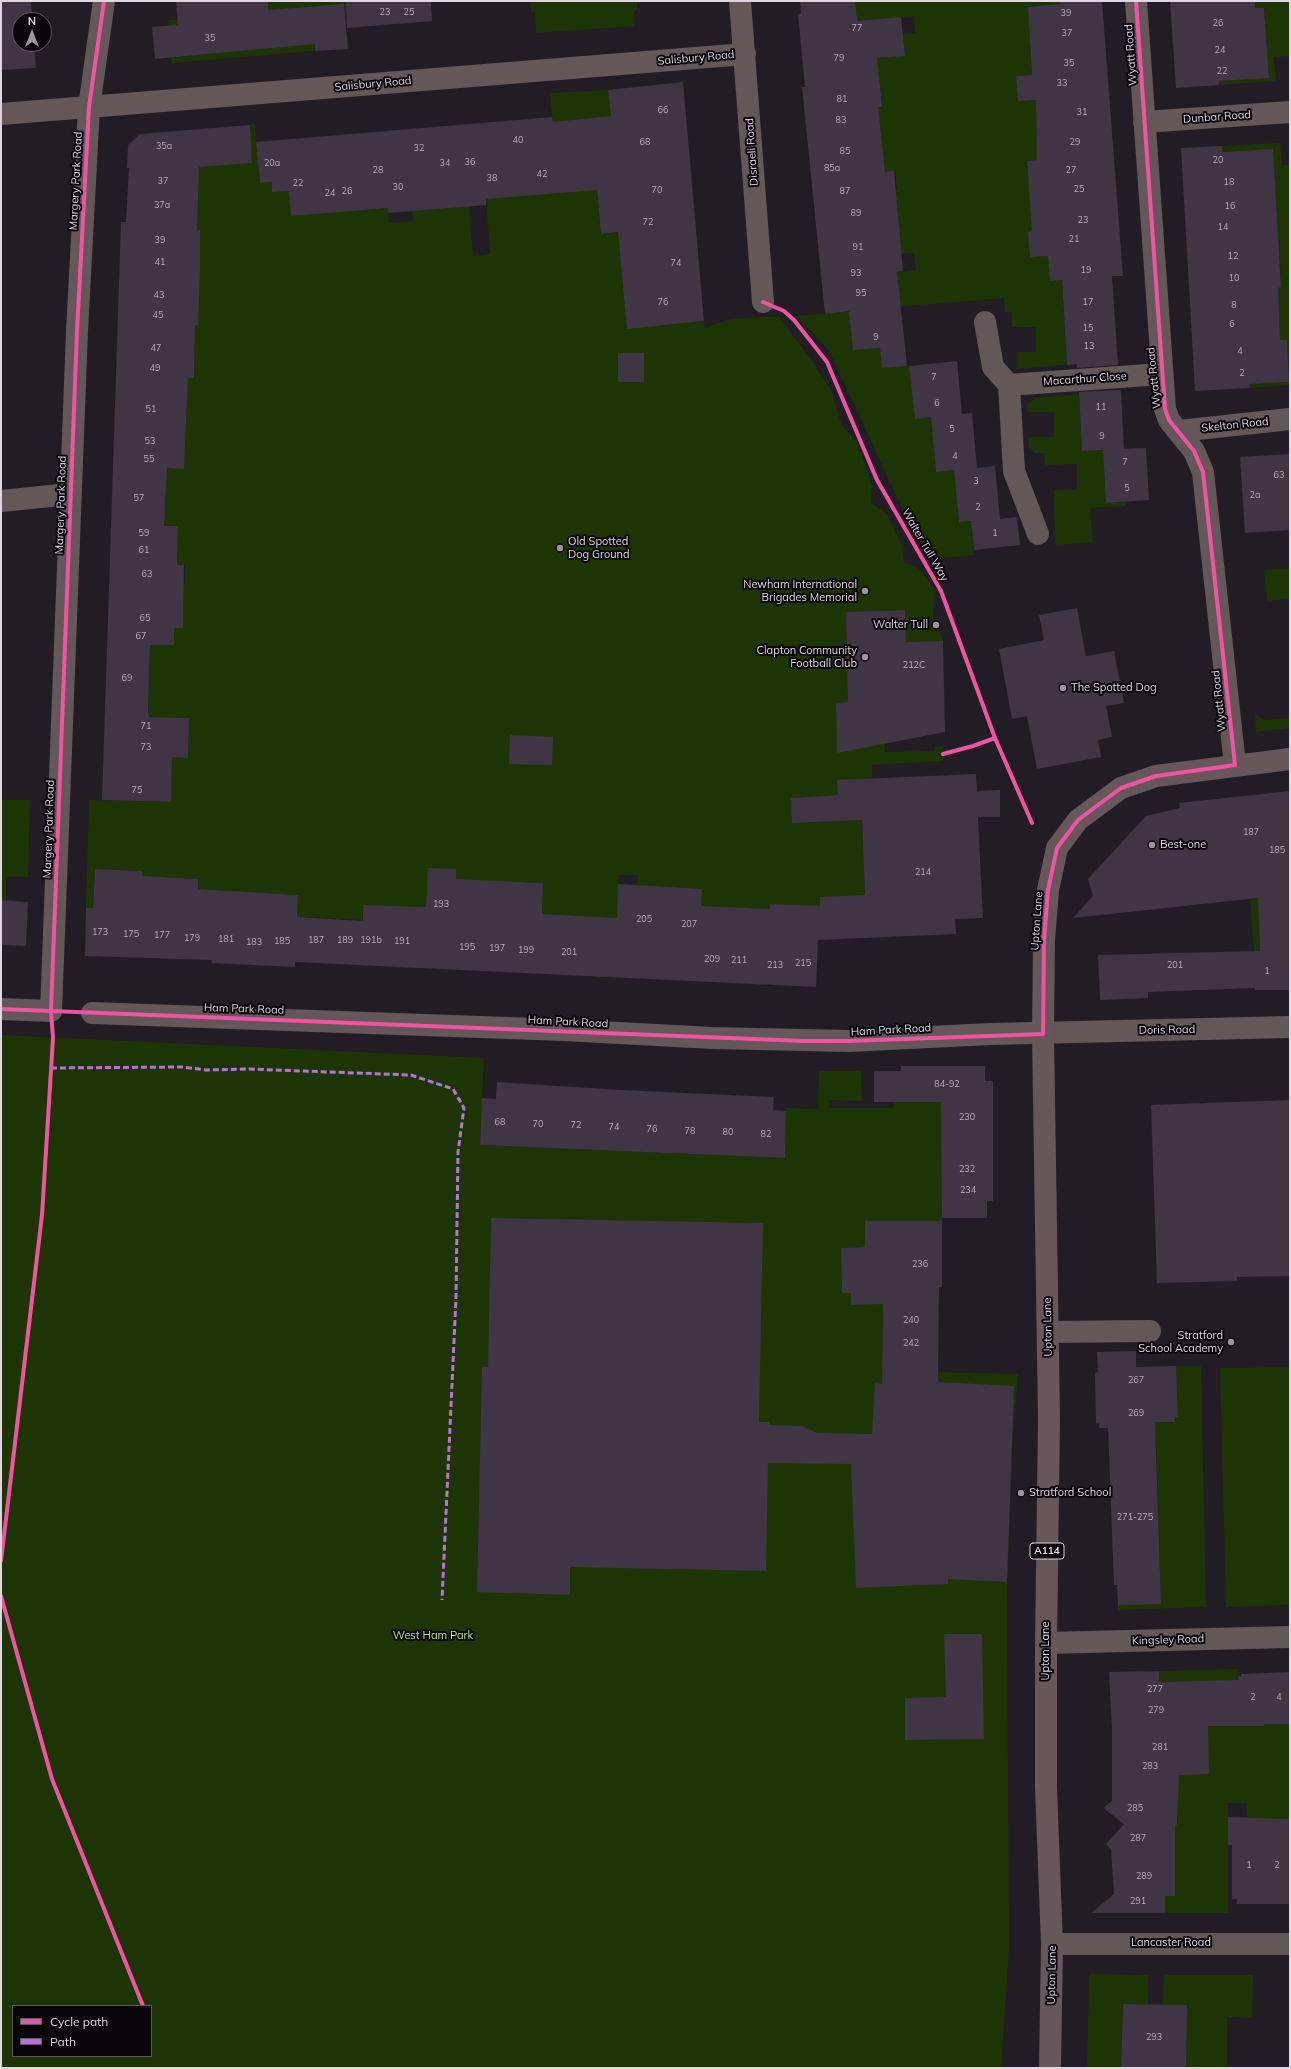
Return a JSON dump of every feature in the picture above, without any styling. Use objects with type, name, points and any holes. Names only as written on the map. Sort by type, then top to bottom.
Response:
[{"type":"main road","name":"Upton Lane","points":[[1050,2068],[1052,1944],[1046,1788],[1046,1643],[1050,1419],[1043,1034],[1044,940],[1048,890],[1057,848],[1078,820],[1120,788],[1156,776],[1290,759]]},
{"type":"street","name":"Margery Park Road","points":[[1,1008],[51,1011],[70,494],[89,107],[104,1]]},
{"type":"street","name":"Disraeli Road","points":[[740,1],[763,302]]},
{"type":"street","name":"Wyatt Road","points":[[1136,1],[1164,409],[1169,420],[1180,431],[1194,451],[1203,472],[1235,765]]},
{"type":"street","name":"Salisbury Road","points":[[1,114],[745,54]]},
{"type":"street","name":"Dunbar Road","points":[[1144,122],[1290,112]]},
{"type":"street","points":[[985,322],[993,367],[1009,385],[1014,471],[1038,534]]},
{"type":"street","name":"Macarthur Close","points":[[1009,385],[1161,374]]},
{"type":"street","name":"Skelton Road","points":[[1180,431],[1290,419]]},
{"type":"street","points":[[1,501],[70,494]]},
{"type":"street","name":"Ham Park Road","points":[[92,1013],[849,1041],[1043,1034]]},
{"type":"street","name":"Doris Road","points":[[1043,1034],[1290,1027]]},
{"type":"street","points":[[1048,1332],[1150,1331]]},
{"type":"street","name":"Kingsley Road","points":[[1046,1643],[1290,1637]]},
{"type":"street","name":"Lancaster Road","points":[[1052,1944],[1290,1944]]},
{"type":"green space","points":[[268,1],[346,1],[347,14],[345,15],[344,5],[312,7],[315,51],[172,63],[171,58],[268,48],[265,17],[169,26],[168,20],[186,19]]},
{"type":"green space","points":[[530,1],[637,1],[637,11],[634,11],[635,26],[536,33],[535,12],[531,12]]},
{"type":"green space","points":[[855,1],[1060,1],[1060,4],[1028,7],[1032,75],[1016,76],[1018,101],[1051,99],[1047,129],[1036,130],[1037,160],[1027,161],[1029,183],[1047,230],[1028,232],[1030,257],[1060,255],[1079,261],[1049,264],[1050,281],[1106,277],[1062,285],[1067,365],[1018,369],[1018,352],[1036,352],[1036,327],[1012,327],[1012,312],[1005,312],[1004,298],[871,309],[868,275],[916,270],[914,253],[899,254],[860,193],[897,189],[895,171],[855,175],[875,107],[882,106],[880,89],[847,61],[905,55],[903,34],[915,33],[914,16],[843,22]]},
{"type":"green space","points":[[1255,1],[1290,1],[1290,56],[1274,57],[1276,81],[1219,85],[1219,81],[1269,78],[1264,8],[1255,8]]},
{"type":"green space","points":[[608,90],[610,107],[645,161],[690,157],[691,166],[645,170],[647,188],[597,192],[601,234],[651,230],[659,326],[704,321],[705,328],[730,319],[778,316],[813,362],[831,390],[842,426],[857,442],[872,484],[871,503],[887,514],[902,545],[904,562],[918,568],[935,589],[933,619],[943,641],[906,642],[905,610],[883,611],[885,752],[935,751],[935,747],[943,746],[943,761],[872,765],[872,779],[838,795],[791,798],[793,823],[862,820],[865,895],[822,939],[818,940],[819,924],[791,905],[770,904],[768,944],[763,944],[761,985],[752,984],[755,909],[701,907],[701,889],[681,888],[637,898],[638,875],[619,875],[616,938],[609,938],[607,977],[593,977],[595,930],[545,928],[543,974],[540,974],[543,883],[489,881],[482,972],[480,971],[482,925],[455,886],[456,869],[426,922],[381,920],[382,906],[363,905],[361,959],[358,959],[360,920],[304,917],[295,962],[298,895],[250,893],[235,919],[236,891],[215,890],[212,959],[197,914],[198,879],[164,877],[162,912],[140,911],[142,871],[95,869],[93,908],[86,908],[89,800],[171,802],[147,770],[103,769],[103,765],[148,757],[188,757],[189,718],[149,717],[149,708],[105,706],[105,700],[148,701],[150,645],[174,645],[174,628],[183,628],[183,610],[149,583],[185,584],[185,565],[147,564],[177,559],[178,526],[149,525],[165,507],[166,490],[151,468],[184,468],[185,434],[153,422],[186,423],[187,397],[155,377],[194,378],[195,339],[157,338],[200,253],[200,230],[163,229],[171,173],[200,162],[200,129],[232,126],[234,164],[252,163],[250,125],[255,125],[260,183],[272,182],[273,192],[289,191],[292,216],[311,214],[307,175],[388,208],[389,223],[413,221],[409,167],[469,206],[473,256],[490,254],[486,198],[556,154],[550,93]]},
{"type":"green space","points":[[1280,143],[1282,165],[1290,165],[1290,359],[1288,360],[1287,340],[1238,343],[1235,290],[1281,287],[1279,240],[1248,242],[1260,216],[1277,215],[1274,168],[1256,168],[1254,150],[1222,152],[1222,146]]},
{"type":"green space","points":[[861,310],[851,328],[853,350],[880,348],[882,368],[909,366],[915,418],[931,417],[936,472],[954,470],[959,522],[971,521],[974,555],[930,559],[895,493],[829,350],[796,316]]},
{"type":"green space","points":[[1290,382],[1290,385],[1250,388],[1250,384]]},
{"type":"green space","points":[[1079,394],[1082,451],[1103,450],[1106,503],[1126,502],[1126,506],[1090,508],[1093,542],[1055,545],[1054,490],[1077,489],[1077,464],[1045,465],[1044,453],[1035,453],[1029,447],[1028,437],[1054,437],[1054,412],[1027,412],[1027,404],[1035,398]]},
{"type":"green space","points":[[1290,568],[1290,599],[1267,601],[1264,570]]},
{"type":"green space","points":[[1255,714],[1264,720],[1290,718],[1290,728],[1256,732]]},
{"type":"green space","points":[[1,800],[30,800],[28,877],[6,877],[6,900],[1,900]]},
{"type":"green space","points":[[1290,895],[1259,930],[1260,953],[1254,953],[1250,899]]},
{"type":"green space","name":"West Ham Park","points":[[1,1035],[484,1058],[480,1145],[784,1158],[786,1108],[818,1109],[819,1071],[861,1071],[862,1101],[829,1100],[829,1108],[893,1108],[894,1087],[942,1098],[942,1221],[865,1221],[865,1247],[841,1248],[842,1293],[851,1293],[851,1305],[873,1304],[872,1247],[934,1372],[1018,1374],[1013,1432],[1007,1582],[1009,1948],[1001,2068],[1,2068]]},
{"type":"green space","points":[[1176,1366],[1201,1366],[1206,1607],[1118,1610],[1118,1605],[1161,1603],[1156,1438],[1114,1438]]},
{"type":"green space","points":[[1290,1367],[1290,1605],[1226,1607],[1220,1368]]},
{"type":"green space","points":[[1238,1669],[1239,1717],[1252,1717],[1253,1726],[1264,1726],[1264,1717],[1290,1724],[1290,1819],[1247,1844],[1247,1803],[1228,1803],[1228,1913],[1165,1913],[1165,1896],[1175,1896],[1175,1869],[1170,1825],[1177,1825],[1178,1816],[1162,1815],[1201,1697],[1200,1681],[1159,1682],[1159,1671]]},
{"type":"green space","points":[[1089,1974],[1148,1975],[1148,2004],[1123,2004],[1121,2068],[1087,2068]]},
{"type":"green space","points":[[1164,1975],[1253,1975],[1252,2018],[1227,2017],[1227,2068],[1186,2068],[1163,2005]]},
{"type":"building","points":[[1,1],[31,1],[32,12],[12,12],[12,52],[35,52],[36,68],[1,70]]},
{"type":"building","points":[[176,1],[268,1],[268,10],[344,4],[348,49],[315,51],[315,44],[155,59],[152,27],[178,25]]},
{"type":"building","points":[[346,1],[431,1],[432,21],[347,28]]},
{"type":"building","points":[[800,1],[855,1],[857,21],[901,17],[905,56],[877,58],[882,107],[878,107],[885,172],[894,171],[903,271],[897,272],[907,366],[882,368],[880,348],[853,350],[849,311],[825,314],[802,87],[805,87],[798,14],[801,14]]},
{"type":"building","points":[[1060,1],[1102,1],[1123,276],[1112,276],[1118,365],[1077,368],[1077,364],[1067,365],[1062,280],[1050,281],[1048,256],[1030,257],[1028,232],[1032,231],[1027,161],[1037,160],[1036,100],[1018,101],[1016,76],[1032,75],[1028,7],[1060,4]]},
{"type":"building","points":[[1170,1],[1255,1],[1255,8],[1264,8],[1269,78],[1219,81],[1219,85],[1176,88]]},
{"type":"building","points":[[683,82],[704,321],[627,329],[618,232],[601,234],[597,190],[486,199],[486,205],[388,213],[388,208],[291,216],[289,191],[272,192],[272,182],[260,183],[256,142],[552,117],[553,122],[611,116],[608,90]]},
{"type":"building","points":[[250,125],[252,163],[199,167],[197,230],[200,230],[200,271],[198,325],[195,325],[194,378],[188,378],[184,469],[167,468],[164,526],[178,526],[177,565],[184,565],[183,628],[174,628],[174,645],[150,645],[148,708],[149,717],[189,718],[188,758],[172,757],[171,802],[102,800],[121,222],[126,222],[129,168],[127,168],[128,145],[140,134]]},
{"type":"building","points":[[1222,146],[1222,152],[1273,149],[1281,287],[1278,288],[1280,340],[1287,340],[1289,382],[1250,384],[1250,388],[1195,391],[1181,148]]},
{"type":"building","points":[[618,353],[644,353],[644,382],[618,382]]},
{"type":"building","points":[[957,361],[962,414],[972,413],[977,468],[995,466],[1000,519],[1017,517],[1020,545],[974,550],[971,521],[959,522],[954,470],[936,472],[931,417],[915,419],[909,366]]},
{"type":"building","points":[[1121,391],[1124,449],[1146,448],[1149,500],[1106,503],[1103,450],[1082,451],[1079,392]]},
{"type":"building","points":[[1290,454],[1290,530],[1245,533],[1240,457]]},
{"type":"building","name":"The Spotted Dog","points":[[1077,608],[1086,656],[1114,651],[1124,703],[1106,706],[1112,737],[1098,740],[1101,757],[1037,769],[1027,716],[1012,719],[999,649],[1044,640],[1039,615]]},
{"type":"building","points":[[905,610],[906,642],[943,641],[945,732],[837,753],[836,703],[848,702],[846,612]]},
{"type":"building","points":[[510,735],[553,737],[552,765],[509,764]]},
{"type":"building","points":[[976,774],[977,791],[1000,790],[1000,817],[978,817],[983,918],[955,919],[956,934],[818,940],[816,987],[295,962],[295,967],[211,963],[212,960],[85,956],[86,908],[93,908],[95,869],[142,871],[142,876],[198,879],[198,889],[298,895],[297,917],[363,921],[363,905],[426,907],[428,868],[456,869],[456,879],[543,883],[542,914],[617,918],[618,884],[702,889],[701,906],[770,909],[770,904],[820,906],[820,897],[865,895],[862,820],[792,823],[791,798],[838,795],[837,780]]},
{"type":"building","points":[[1290,791],[1290,990],[1255,990],[1255,988],[1148,992],[1148,998],[1100,1000],[1098,955],[1260,951],[1258,898],[1073,918],[1093,896],[1088,879],[1146,816],[1180,808],[1179,803]]},
{"type":"building","points":[[1,900],[28,902],[26,946],[1,945]]},
{"type":"building","points":[[901,1066],[985,1066],[985,1081],[993,1081],[993,1201],[987,1201],[987,1218],[942,1218],[941,1102],[874,1102],[874,1071],[901,1071]]},
{"type":"building","points":[[497,1082],[621,1090],[774,1097],[773,1110],[786,1111],[785,1158],[480,1145],[482,1098],[496,1099]]},
{"type":"building","points":[[1290,1100],[1290,1276],[1237,1277],[1237,1281],[1157,1283],[1151,1105]]},
{"type":"building","points":[[491,1218],[763,1223],[759,1422],[769,1422],[769,1425],[802,1426],[817,1433],[872,1434],[875,1383],[882,1384],[883,1304],[851,1305],[851,1293],[842,1293],[841,1248],[865,1247],[865,1221],[942,1221],[942,1287],[939,1287],[938,1382],[1014,1386],[1007,1582],[948,1579],[948,1584],[856,1588],[851,1464],[768,1463],[766,1571],[570,1567],[570,1595],[477,1592],[482,1367],[488,1367]]},
{"type":"building","points":[[1136,1351],[1136,1367],[1176,1366],[1178,1417],[1175,1417],[1175,1422],[1155,1422],[1161,1604],[1118,1605],[1117,1585],[1114,1585],[1108,1428],[1099,1428],[1099,1423],[1096,1424],[1095,1373],[1098,1372],[1097,1352]]},
{"type":"building","points":[[944,1634],[982,1634],[984,1739],[905,1740],[905,1698],[946,1697]]},
{"type":"building","points":[[1159,1671],[1159,1682],[1238,1680],[1238,1676],[1241,1676],[1241,1674],[1290,1672],[1290,1724],[1264,1724],[1264,1726],[1208,1726],[1209,1774],[1179,1775],[1177,1825],[1175,1825],[1175,1896],[1165,1896],[1165,1913],[1091,1913],[1114,1894],[1111,1850],[1106,1844],[1124,1824],[1103,1808],[1112,1801],[1112,1729],[1109,1672]]},
{"type":"building","points":[[1228,1817],[1290,1819],[1290,1904],[1237,1904],[1237,1899],[1232,1899],[1232,1845],[1228,1845]]},
{"type":"building","points":[[1123,2004],[1187,2005],[1186,2068],[1121,2068]]},
{"type":"marked path","points":[[51,1068],[182,1067],[206,1070],[249,1069],[411,1075],[453,1089],[464,1108],[458,1152],[456,1298],[442,1600]]},
{"type":"cycle path","points":[[1,1561],[42,1215],[53,1038],[51,1011],[77,331],[89,107],[104,1]]},
{"type":"cycle path","points":[[1,1009],[804,1041],[849,1041],[1043,1034],[1044,940],[1048,890],[1057,848],[1078,820],[1121,788],[1156,776],[1235,765],[1203,472],[1194,451],[1169,420],[1165,409],[1136,1]]},
{"type":"cycle path","name":"Walter Tull Way","points":[[763,302],[784,311],[794,320],[827,362],[877,480],[941,591],[995,738],[1032,823]]},
{"type":"cycle path","points":[[943,754],[995,738]]},
{"type":"cycle path","points":[[1,1596],[52,1779],[143,2005]]},
{"type":"place","name":"Old Spotted Dog Ground","points":[[560,548]]},
{"type":"place","name":"Newham International Brigades Memorial","points":[[865,591]]},
{"type":"place","name":"Walter Tull","points":[[936,625]]},
{"type":"place","name":"Clapton Community Football Club","points":[[865,657]]},
{"type":"place","name":"The Spotted Dog","points":[[1063,688]]},
{"type":"place","name":"Best-one","points":[[1152,845]]},
{"type":"place","name":"Stratford School Academy","points":[[1231,1342]]},
{"type":"place","name":"Stratford School","points":[[1021,1493]]}]
